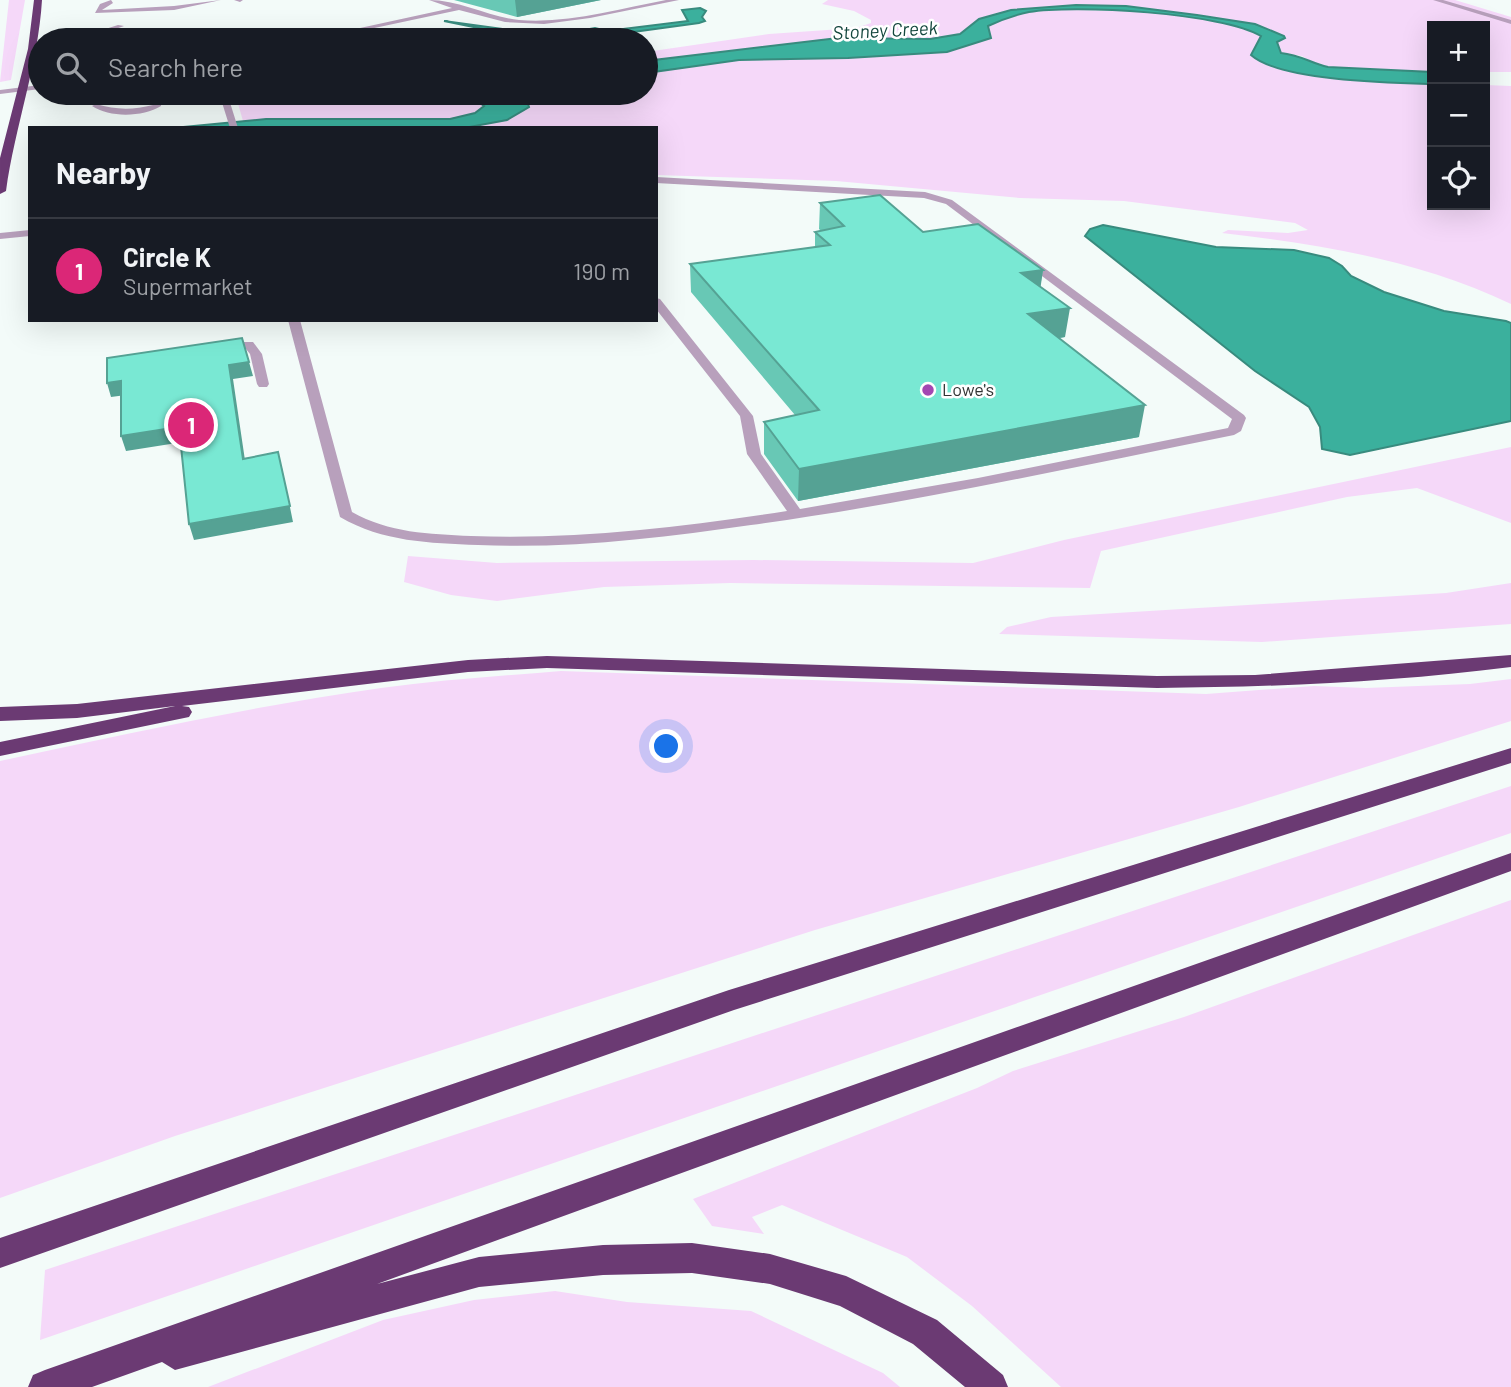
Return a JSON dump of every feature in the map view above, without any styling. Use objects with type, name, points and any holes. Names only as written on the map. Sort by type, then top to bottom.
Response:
[{"type":"highway","points":[[37,28],[38,0]]},
{"type":"highway","points":[[0,191],[11,133],[28,74]]},
{"type":"highway","points":[[0,715],[77,711],[468,666],[547,662],[1157,682],[1295,678],[1472,667],[1511,660]]},
{"type":"highway","points":[[0,749],[310,686]]},
{"type":"highway","points":[[0,1253],[729,1001],[1511,755]]},
{"type":"highway","points":[[47,1387],[1511,862]]},
{"type":"highway","points":[[47,1387],[479,1272],[603,1259],[692,1258],[770,1269],[846,1292],[925,1332],[991,1387]]},
{"type":"street","points":[[116,1],[102,5],[97,12],[174,8],[218,0]]},
{"type":"street","points":[[432,0],[506,21],[591,16],[677,0]]},
{"type":"street","points":[[1436,0],[1511,22]]},
{"type":"street","points":[[1457,0],[1511,16]]},
{"type":"street","points":[[365,28],[463,7]]},
{"type":"street","points":[[113,28],[120,26]]},
{"type":"street","points":[[0,92],[28,89]]},
{"type":"street","points":[[96,106],[116,111],[148,109],[157,105]]},
{"type":"street","points":[[227,105],[233,124]]},
{"type":"street","points":[[295,322],[345,514],[365,527],[423,538],[526,544],[660,533],[797,515],[1234,431],[1239,418],[950,202],[925,195],[658,180]]},
{"type":"street","points":[[0,236],[28,233]]},
{"type":"street","points":[[658,304],[746,416],[754,454],[797,515]]},
{"type":"street","points":[[205,348],[249,345],[256,354],[263,384]]},
{"type":"shaded area","points":[[9,0],[25,0],[11,80],[0,82]]},
{"type":"shaded area","points":[[828,0],[1455,0],[1511,17],[1511,72],[1490,72],[1490,21],[1427,21],[1427,72],[1316,65],[1302,56],[1281,53],[1277,42],[1284,36],[1255,24],[1115,5],[1011,10],[969,26],[960,34],[930,39],[838,38],[658,60],[658,50],[769,34],[856,28],[871,23],[871,20],[854,11],[822,4]]},
{"type":"shaded area","points":[[1076,5],[1126,6],[1197,15],[1255,24],[1284,36],[1285,38],[1277,42],[1281,53],[1328,67],[1427,72],[1427,84],[1337,79],[1265,64],[1251,55],[1261,36],[1215,21],[1148,12],[1079,9],[1029,12],[1013,16],[988,26],[991,38],[947,52],[848,58],[739,60],[658,71],[658,60],[838,38],[930,39],[960,34],[979,19],[1011,10]]},
{"type":"shaded area","points":[[700,8],[706,11],[702,17],[705,21],[658,29],[631,28],[688,21],[682,10]]},
{"type":"shaded area","points":[[1054,10],[1102,10],[1190,16],[1242,27],[1261,36],[1256,59],[1277,66],[1343,79],[1427,84],[1427,210],[1490,210],[1490,85],[1511,86],[1511,304],[1442,276],[1370,256],[1222,233],[1228,230],[1288,233],[1308,230],[1295,223],[1124,201],[1020,198],[836,181],[658,175],[658,126],[475,126],[514,116],[528,105],[658,105],[658,71],[739,60],[848,58],[958,49],[991,38],[987,28],[1001,19]]},
{"type":"shaded area","points":[[444,21],[496,28],[478,28]]},
{"type":"shaded area","points":[[238,105],[484,106],[475,113],[450,119],[243,121]]},
{"type":"shaded area","points":[[484,106],[529,107],[507,120],[475,126],[194,126],[266,119],[450,119],[475,113]]},
{"type":"shaded area","points":[[1103,225],[1216,247],[1294,250],[1329,258],[1351,276],[1384,292],[1444,311],[1511,323],[1511,421],[1350,455],[1322,449],[1320,427],[1309,407],[1255,371],[1085,236],[1090,229]]},
{"type":"shaded area","points":[[1511,447],[1511,523],[1417,488],[1347,497],[1101,551],[1090,588],[730,583],[604,587],[497,601],[451,595],[404,582],[408,556],[497,563],[754,560],[973,563],[1064,540]]},
{"type":"shaded area","points":[[1511,583],[1511,624],[1262,642],[999,634],[1007,627],[1051,617],[1446,593]]},
{"type":"shaded area","points":[[561,671],[1206,694],[1314,686],[1366,688],[1470,684],[1511,679],[1511,721],[1239,807],[815,930],[175,1136],[0,1198],[0,761],[190,721],[333,695],[426,683]]},
{"type":"shaded area","points":[[1511,786],[1511,833],[40,1340],[45,1270]]},
{"type":"shaded area","points":[[1511,900],[1511,1387],[1061,1387],[972,1306],[907,1257],[782,1205],[752,1217],[764,1234],[712,1226],[693,1199],[977,1088],[1013,1071],[1184,1017]]},
{"type":"shaded area","points":[[555,1291],[627,1302],[751,1311],[883,1373],[900,1387],[208,1387],[383,1320],[474,1300]]},
{"type":"building","name":"Lowe's","points":[[880,195],[923,232],[978,224],[1043,270],[1021,273],[1070,308],[1028,314],[1145,405],[799,469],[764,422],[819,410],[690,264],[830,245],[815,232],[844,226],[820,203]]},
{"type":"building","points":[[242,338],[249,362],[229,365],[243,459],[278,452],[290,506],[189,524],[179,427],[121,436],[121,381],[107,383],[107,358]]},
{"type":"place","name":"Lowe's","points":[[928,390]]},
{"type":"place","name":"Circle K","points":[[191,425]]},
{"type":"water label","name":"Stoney Creek","points":[[885,30]]}]
